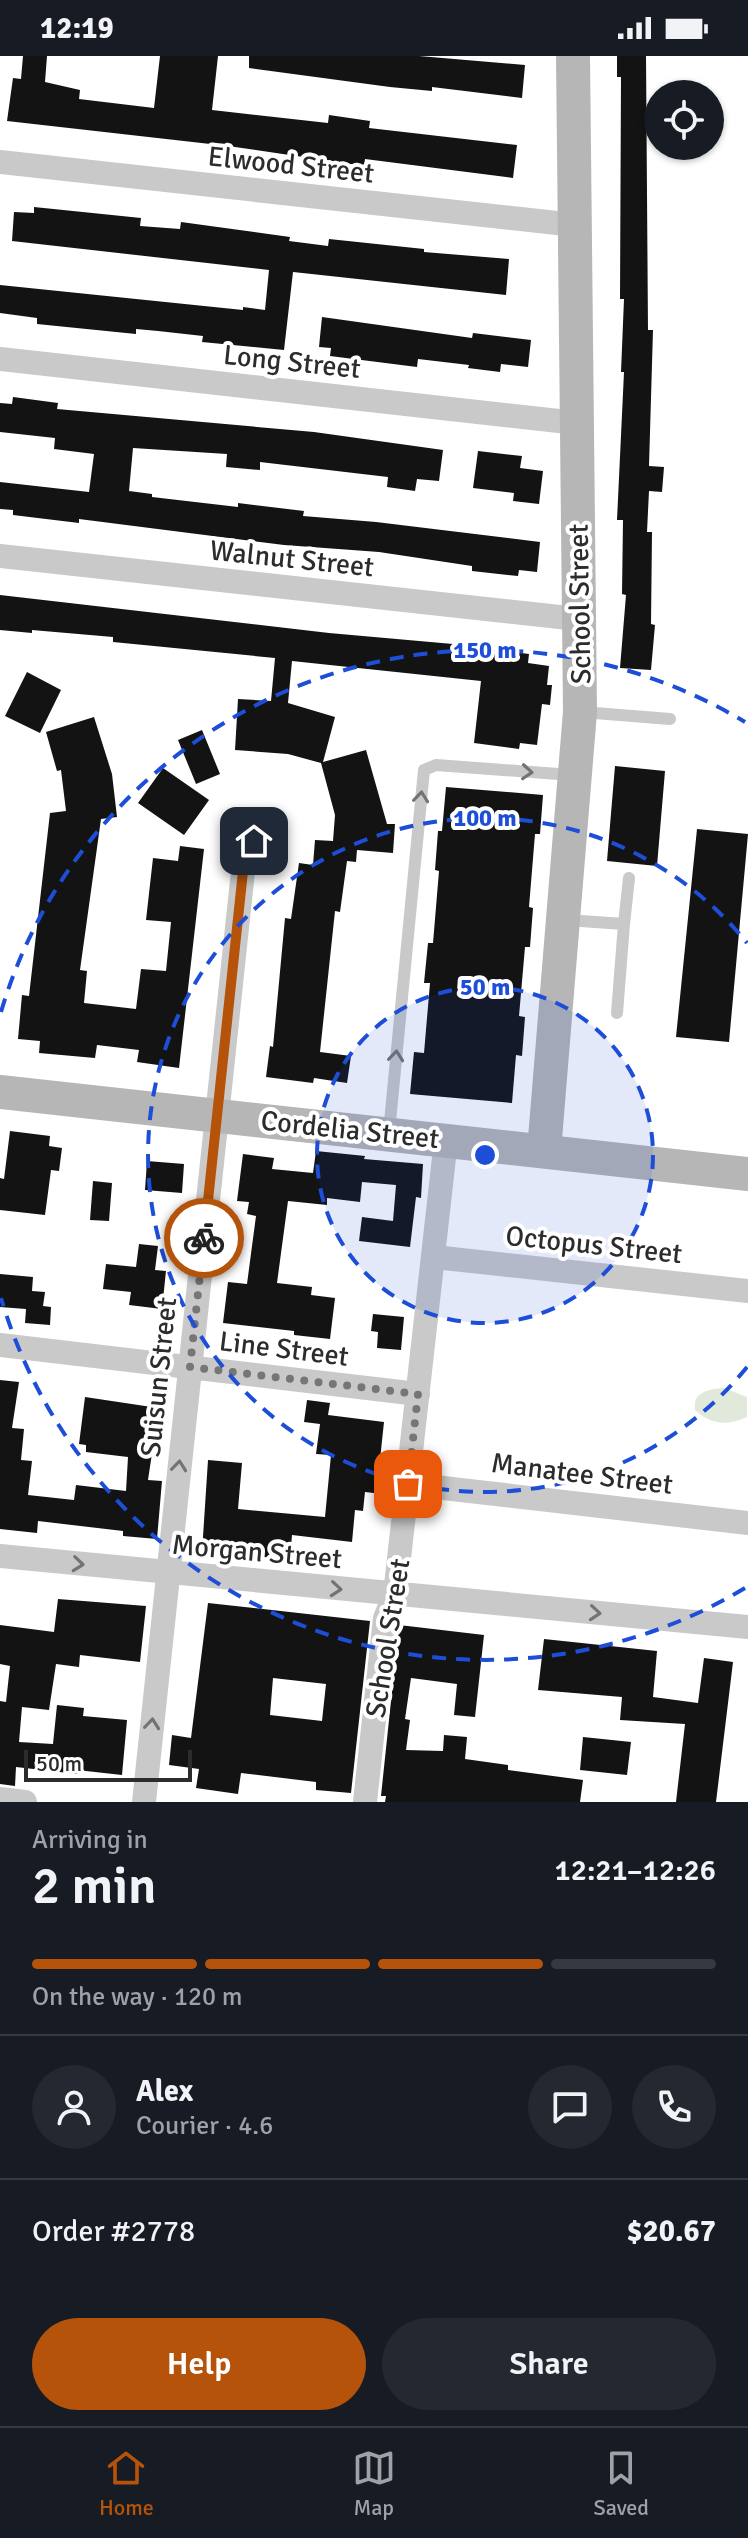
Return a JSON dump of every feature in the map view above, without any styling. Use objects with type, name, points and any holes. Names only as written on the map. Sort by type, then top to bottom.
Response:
[{"type":"street","name":"School Street","points":[[544,1151],[580,712],[573,56]]},
{"type":"street","name":"Elwood Street","points":[[0,162],[575,225]]},
{"type":"street","name":"Long Street","points":[[0,359],[577,423]]},
{"type":"street","name":"Walnut Street","points":[[0,556],[578,619]]},
{"type":"street","name":"Suisun Street","points":[[144,1802],[244,862],[264,820]]},
{"type":"street","name":"Cordelia Street","points":[[0,1092],[748,1174]]},
{"type":"street","name":"School Street","points":[[365,1802],[385,1618],[395,1594],[446,1140]]},
{"type":"street","name":"Octopus Street","points":[[434,1257],[748,1291]]},
{"type":"street","name":"Line Street","points":[[0,1345],[418,1394]]},
{"type":"street","name":"Manatee Street","points":[[408,1484],[748,1523]]},
{"type":"street","name":"Morgan Street","points":[[0,1556],[748,1627]]},
{"type":"street","points":[[0,1799],[25,1802]]},
{"type":"lane","points":[[580,712],[670,719]]},
{"type":"lane","points":[[389,1134],[424,770],[436,765],[575,776]]},
{"type":"lane","points":[[617,1013],[629,878]]},
{"type":"lane","points":[[563,920],[624,924]]},
{"type":"shaded area","points":[[724,1388],[747,1397],[747,1417],[720,1422],[707,1419],[695,1410],[699,1395]]},
{"type":"building","points":[[23,56],[47,56],[45,82],[80,90],[79,99],[154,108],[160,56],[218,56],[212,110],[328,123],[329,115],[370,121],[369,128],[517,145],[513,178],[365,159],[364,166],[228,146],[7,121],[13,78],[21,79]]},
{"type":"building","points":[[249,56],[419,56],[525,65],[522,98],[432,87],[432,91],[390,87],[249,68]]},
{"type":"building","points":[[617,56],[646,56],[644,160],[647,160],[648,330],[653,330],[649,466],[664,467],[662,492],[649,491],[647,532],[652,532],[651,624],[655,625],[651,670],[620,668],[626,595],[622,594],[623,520],[617,520],[624,299],[620,299],[621,77],[617,77]]},
{"type":"building","points":[[34,207],[141,218],[140,226],[180,229],[181,222],[290,237],[289,241],[328,246],[329,239],[424,249],[424,252],[509,259],[506,295],[293,272],[284,350],[202,342],[203,336],[158,331],[136,329],[136,334],[37,324],[37,318],[0,313],[0,285],[265,310],[269,270],[12,241],[14,212],[34,213]]},
{"type":"building","points":[[322,317],[472,338],[473,333],[531,340],[528,367],[501,364],[500,372],[418,359],[417,367],[330,356],[331,348],[319,347]]},
{"type":"building","points":[[13,397],[58,403],[57,409],[314,432],[443,450],[439,481],[417,479],[415,491],[387,487],[388,477],[260,462],[260,470],[226,467],[227,454],[133,448],[129,491],[152,494],[152,497],[238,507],[238,503],[304,511],[303,516],[540,542],[537,572],[519,570],[518,576],[472,571],[472,566],[379,552],[284,545],[79,519],[79,523],[13,515],[13,510],[0,509],[0,482],[89,492],[94,454],[54,449],[55,438],[0,432],[0,403],[12,404]]},
{"type":"building","points":[[478,451],[522,456],[520,468],[543,471],[539,504],[513,501],[514,493],[473,488]]},
{"type":"building","points":[[0,595],[453,644],[529,654],[528,663],[549,666],[547,685],[552,685],[550,705],[542,704],[537,745],[520,743],[519,749],[474,743],[481,681],[292,661],[288,703],[335,717],[323,762],[366,750],[387,824],[395,824],[393,853],[357,850],[356,862],[347,861],[340,912],[335,911],[320,1052],[351,1056],[347,1083],[314,1078],[313,1083],[266,1077],[270,1046],[273,1047],[285,918],[291,919],[299,863],[313,865],[315,840],[333,841],[335,815],[321,763],[288,754],[235,750],[238,699],[271,701],[275,658],[113,642],[113,637],[0,630]]},
{"type":"building","points":[[27,672],[61,690],[40,733],[5,716]]},
{"type":"building","points":[[94,717],[112,774],[117,817],[101,819],[80,970],[87,971],[84,1003],[136,1009],[141,969],[166,971],[171,922],[146,920],[153,858],[178,861],[180,846],[204,849],[179,1068],[137,1062],[139,1050],[97,1045],[95,1058],[39,1053],[40,1041],[18,1039],[22,995],[29,996],[50,813],[66,811],[61,770],[57,771],[46,732]]},
{"type":"building","points":[[202,730],[220,774],[196,784],[178,740]]},
{"type":"building","points":[[615,766],[665,771],[657,866],[607,861]]},
{"type":"building","points":[[163,768],[209,800],[184,835],[138,803]]},
{"type":"building","points":[[446,787],[543,795],[540,834],[535,834],[529,907],[533,908],[530,947],[525,947],[519,1016],[525,1017],[522,1056],[516,1055],[512,1103],[410,1094],[414,1052],[424,1053],[430,983],[424,983],[428,943],[433,943],[439,871],[435,870],[438,831],[442,831]]},
{"type":"building","points":[[697,829],[748,834],[729,1042],[676,1037]]},
{"type":"building","points":[[10,1131],[50,1136],[49,1146],[62,1148],[59,1171],[51,1170],[45,1215],[0,1210],[0,1178],[4,1179]]},
{"type":"building","points":[[316,1151],[423,1164],[421,1198],[416,1197],[410,1247],[359,1241],[362,1217],[393,1221],[396,1185],[362,1182],[360,1202],[327,1198],[327,1205],[288,1201],[277,1283],[312,1287],[311,1295],[335,1298],[330,1339],[294,1335],[294,1331],[223,1323],[228,1282],[247,1284],[256,1216],[247,1214],[249,1202],[237,1201],[243,1154],[274,1158],[272,1169],[313,1173]]},
{"type":"building","points":[[147,1161],[184,1164],[182,1193],[145,1190]]},
{"type":"building","points":[[93,1181],[112,1183],[109,1221],[90,1220]]},
{"type":"building","points":[[139,1244],[158,1246],[155,1270],[166,1271],[162,1309],[129,1305],[131,1292],[103,1289],[106,1264],[136,1267]]},
{"type":"building","points":[[0,1274],[33,1277],[32,1291],[45,1292],[43,1306],[51,1307],[50,1325],[25,1323],[26,1309],[0,1307]]},
{"type":"building","points":[[373,1314],[404,1317],[401,1350],[377,1348],[378,1332],[371,1331]]},
{"type":"building","points":[[0,1380],[19,1382],[12,1428],[24,1429],[21,1460],[32,1461],[28,1495],[74,1500],[76,1485],[126,1491],[128,1457],[86,1452],[86,1445],[79,1444],[85,1397],[165,1409],[161,1441],[154,1440],[148,1480],[162,1481],[157,1539],[123,1536],[123,1531],[38,1521],[37,1533],[0,1529]]},
{"type":"building","points":[[307,1400],[330,1403],[328,1415],[384,1422],[379,1469],[394,1471],[391,1495],[365,1492],[363,1511],[355,1510],[352,1542],[292,1535],[290,1559],[202,1552],[208,1460],[242,1463],[238,1509],[325,1517],[331,1455],[316,1454],[320,1424],[304,1422]]},
{"type":"building","points":[[58,1599],[146,1606],[140,1662],[80,1655],[79,1667],[56,1664],[49,1710],[22,1707],[19,1742],[53,1744],[57,1705],[84,1708],[83,1716],[127,1720],[122,1775],[16,1767],[15,1786],[0,1784],[0,1701],[6,1702],[10,1666],[0,1664],[0,1625],[54,1632]]},
{"type":"building","points":[[208,1603],[370,1621],[351,1793],[316,1790],[316,1782],[241,1773],[238,1794],[196,1788],[199,1769],[169,1765],[172,1735],[191,1738]],"holes":[[[273,1678],[326,1684],[322,1721],[270,1715]]]},
{"type":"building","points":[[399,1625],[484,1635],[475,1717],[454,1715],[457,1684],[411,1678],[405,1719],[410,1720],[406,1750],[443,1751],[444,1735],[467,1737],[465,1759],[508,1765],[508,1770],[583,1780],[580,1802],[385,1802],[386,1796],[381,1796]]},
{"type":"building","points":[[544,1639],[657,1651],[653,1697],[698,1703],[704,1658],[733,1662],[716,1802],[676,1802],[685,1724],[620,1720],[622,1697],[538,1690]]},
{"type":"building","points":[[583,1737],[631,1742],[627,1775],[580,1770]]},
{"type":"way so far","points":[[204,1238],[190,1367],[418,1394],[408,1484]]},
{"type":"route","points":[[204,1238],[244,862],[254,841]]}]
